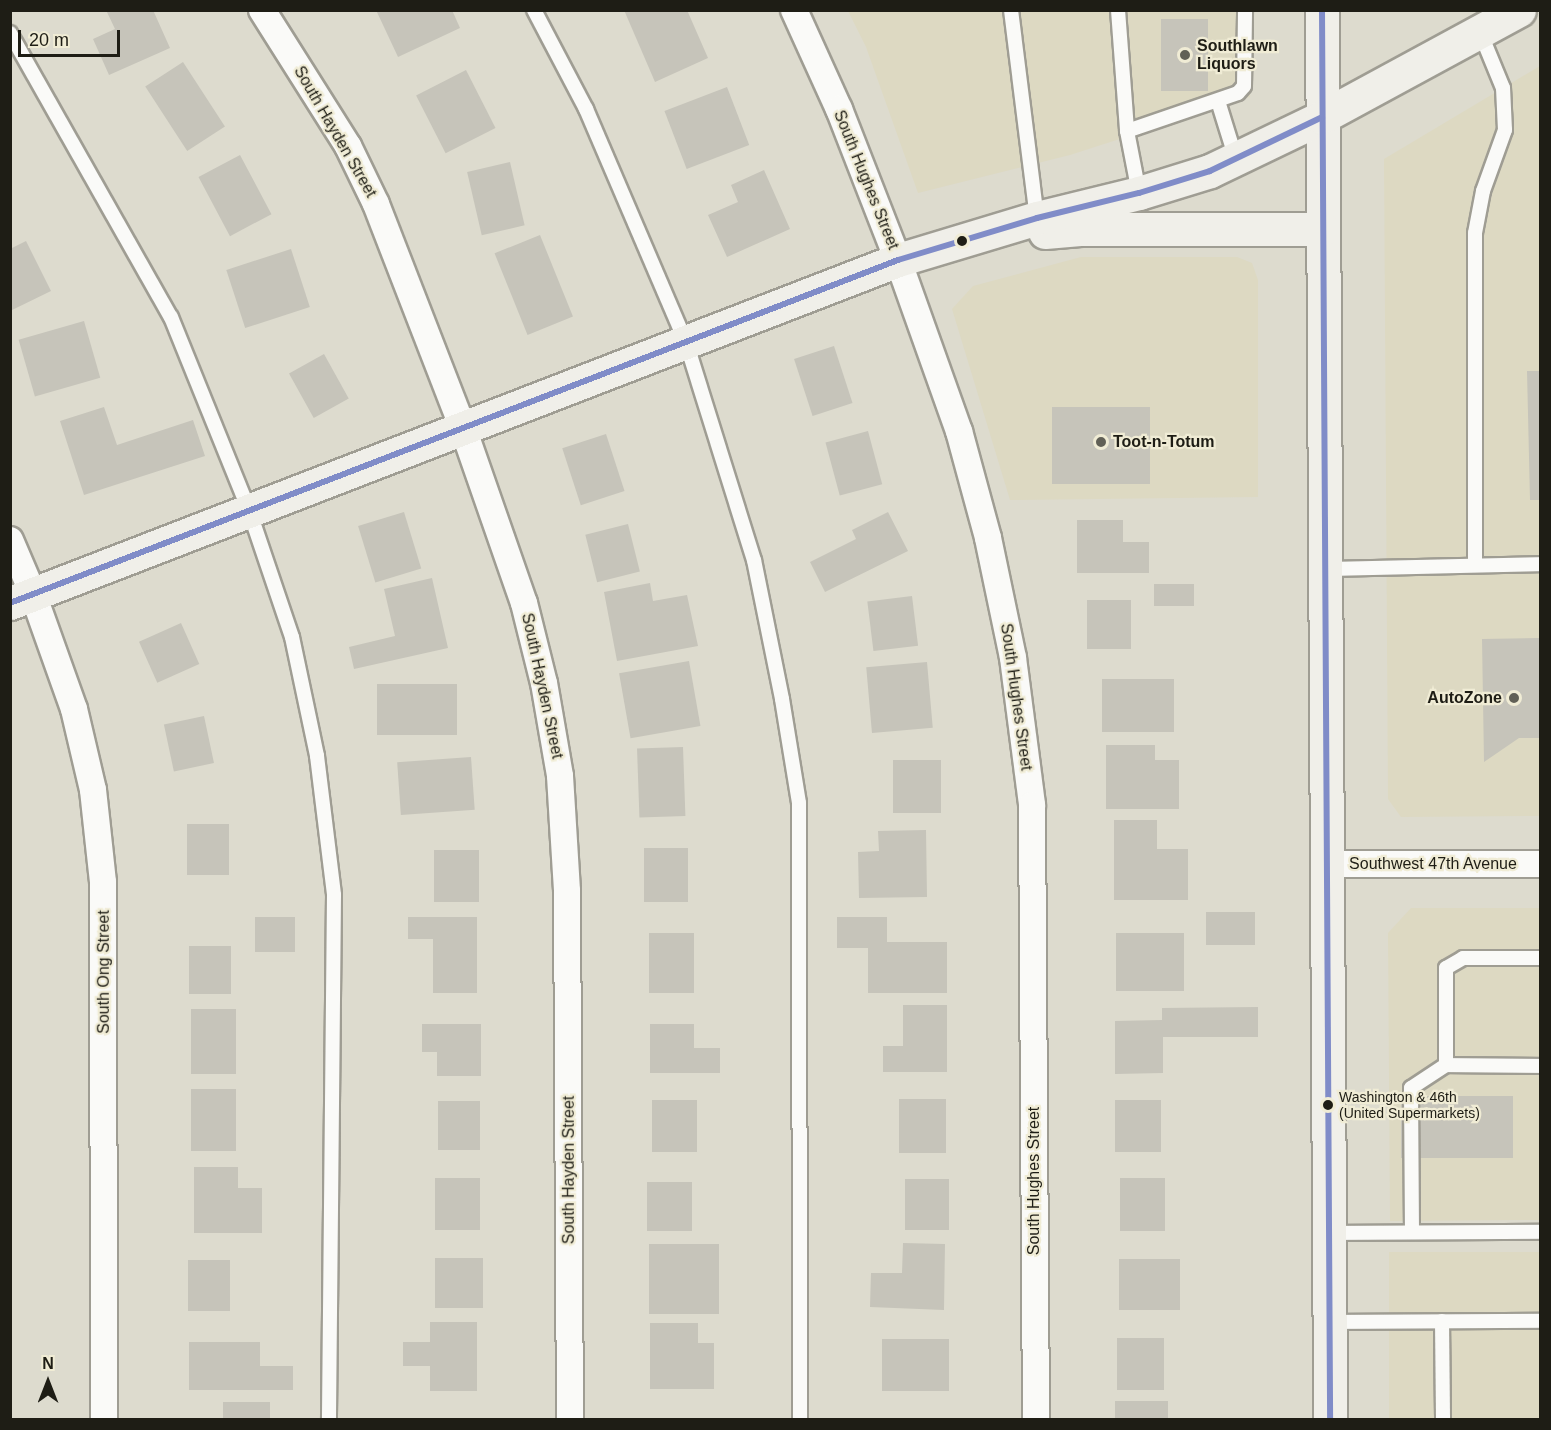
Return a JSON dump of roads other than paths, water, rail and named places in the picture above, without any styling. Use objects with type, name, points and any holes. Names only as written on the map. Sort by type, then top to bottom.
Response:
[{"type":"main road","points":[[1322,10],[1330,1419]]},
{"type":"main road","points":[[22,598],[898,260],[1037,218],[1139,193],[1210,171],[1322,117],[1519,10]]},
{"type":"main road","points":[[942,246],[1028,233],[1080,230],[1323,229]]},
{"type":"street","name":"South Hayden Street","points":[[262,10],[348,146],[376,204],[463,428],[524,603],[544,683],[560,776],[567,891],[570,1419]]},
{"type":"street","name":"South Hughes Street","points":[[794,11],[838,109],[898,260],[959,431],[988,538],[1013,658],[1032,805],[1036,1419]]},
{"type":"street","name":"South Ong Street","points":[[10,540],[22,598],[74,709],[93,790],[103,882],[104,1419]]},
{"type":"street","name":"Southwest 47th Avenue","points":[[1326,864],[1540,864]]},
{"type":"lane","points":[[534,10],[586,109],[686,342],[754,560],[799,803],[800,1419]]},
{"type":"lane","points":[[1011,10],[1037,218]]},
{"type":"lane","points":[[1118,10],[1127,131],[1139,193]]},
{"type":"lane","points":[[1127,131],[1238,93],[1244,86],[1245,10]]},
{"type":"lane","points":[[1475,565],[1475,233],[1483,191],[1505,130],[1503,88],[1480,32]]},
{"type":"lane","points":[[10,33],[171,318],[249,510],[292,637],[317,756],[334,895],[329,1419]]},
{"type":"lane","points":[[1218,101],[1236,159]]},
{"type":"lane","points":[[1325,569],[1540,564]]},
{"type":"lane","points":[[1446,1065],[1446,968],[1463,958],[1540,958]]},
{"type":"lane","points":[[1412,1232],[1411,1088],[1446,1065],[1540,1066]]},
{"type":"lane","points":[[1330,1233],[1540,1232]]},
{"type":"lane","points":[[1442,1321],[1443,1419]]},
{"type":"lane","points":[[1330,1322],[1540,1321]]},
{"type":"place","name":"Southlawn Liquors","points":[[1185,55]]},
{"type":"place","name":"Toot-n-Totum","points":[[1101,442]]},
{"type":"place","name":"AutoZone","points":[[1514,698]]},
{"type":"place","name":"Washington & 46th (United Supermarkets)","points":[[1328,1105]]}]
